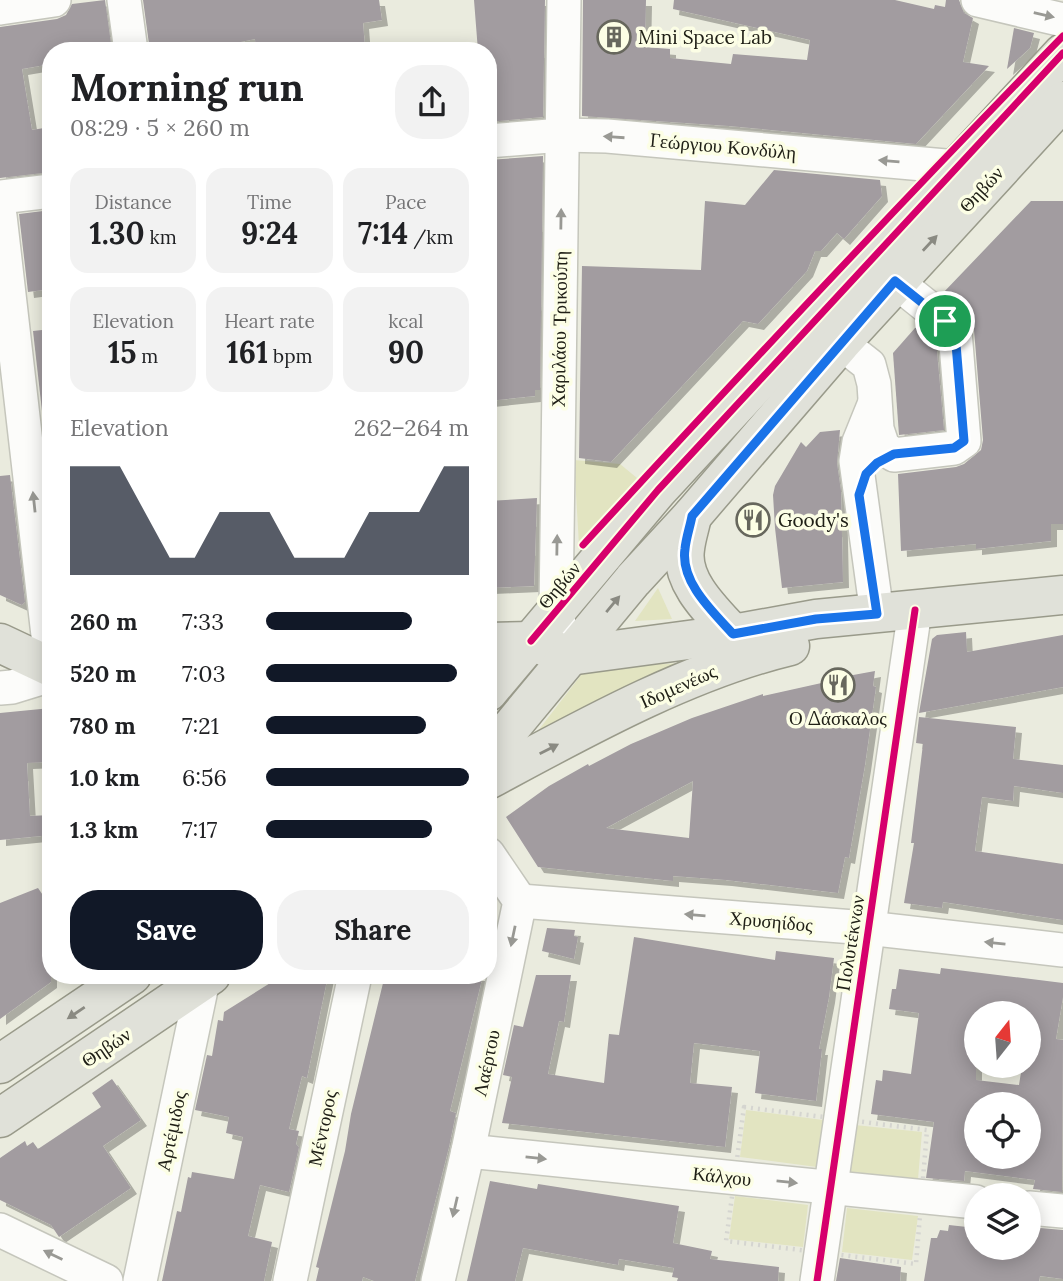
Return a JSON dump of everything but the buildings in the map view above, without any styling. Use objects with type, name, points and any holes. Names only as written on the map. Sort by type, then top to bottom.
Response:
[{"type":"main road","name":"Θηβών","points":[[497,681],[658,490],[1063,53]]},
{"type":"main road","name":"Θηβών","points":[[497,744],[569,656],[895,281],[1061,109]]},
{"type":"main road","points":[[692,516],[684,551],[686,569],[700,596],[733,634]]},
{"type":"main road","name":"Ιδομενέως","points":[[569,656],[733,634],[816,619],[1063,596]]},
{"type":"main road","name":"Ιδομενέως","points":[[497,775],[668,689],[756,655],[812,641],[877,614]]},
{"type":"main road","points":[[497,640],[543,627],[569,656]]},
{"type":"main road","points":[[0,643],[42,663]]},
{"type":"main road","points":[[0,1064],[116,984]]},
{"type":"main road","name":"Θηβών","points":[[0,1118],[197,984]]},
{"type":"street","points":[[0,8],[54,0]]},
{"type":"street","points":[[124,0],[130,42]]},
{"type":"street","name":"Χαριλάου Τρικούπη","points":[[543,627],[562,135],[564,0]]},
{"type":"street","points":[[978,0],[1063,20]]},
{"type":"street","name":"Γεώργιου Κονδύλη","points":[[497,140],[562,135],[607,136],[957,167]]},
{"type":"street","points":[[0,197],[42,192]]},
{"type":"street","points":[[0,215],[42,582]]},
{"type":"street","points":[[859,495],[866,474],[877,463],[894,454],[954,448],[964,441],[955,332],[895,281]]},
{"type":"street","points":[[841,343],[869,365],[874,384],[877,429],[883,447],[894,454]]},
{"type":"street","points":[[874,405],[866,420],[856,461],[877,614]]},
{"type":"street","name":"Πολυτέκνων","points":[[817,1281],[915,610]]},
{"type":"street","points":[[0,688],[42,678]]},
{"type":"street","points":[[497,867],[520,901]]},
{"type":"street","name":"Χρυσηίδος","points":[[520,901],[867,928],[1063,950]]},
{"type":"street","name":"Λαέρτου","points":[[438,1281],[520,901]]},
{"type":"street","name":"Αρτέμιδος","points":[[140,1281],[205,984]]},
{"type":"street","name":"Μέντορος","points":[[290,1281],[353,984]]},
{"type":"street","name":"Κάλχου","points":[[468,1151],[964,1201]]},
{"type":"street","points":[[1041,1209],[1063,1211]]},
{"type":"street","points":[[0,1230],[106,1281]]},
{"type":"green space","points":[[574,460],[620,464],[637,478],[579,545]]},
{"type":"green space","points":[[658,588],[672,619],[635,621]]},
{"type":"green space","points":[[689,663],[534,736],[588,666]]},
{"type":"green space","points":[[746,1110],[823,1120],[817,1167],[740,1157]]},
{"type":"green space","points":[[855,1125],[922,1132],[918,1179],[850,1173]]},
{"type":"green space","points":[[735,1196],[808,1205],[803,1247],[729,1239]]},
{"type":"green space","points":[[847,1208],[918,1216],[912,1260],[842,1252]]},
{"type":"cycle path","points":[[583,545],[821,289],[1063,36]]},
{"type":"cycle path","points":[[531,641],[658,490],[1063,53]]},
{"type":"cycle path","points":[[817,1281],[915,610]]},
{"type":"place","name":"Mini Space Lab","points":[[614,37]]},
{"type":"place","name":"Goody's","points":[[753,520]]},
{"type":"place","name":"Ο Δάσκαλος","points":[[838,685]]},
{"type":"route","points":[[895,281],[945,321],[955,332],[964,441],[954,448],[894,454],[877,463],[866,474],[859,495],[877,614],[816,619],[733,634],[711,611],[686,569],[684,551],[692,516],[895,281]]}]
